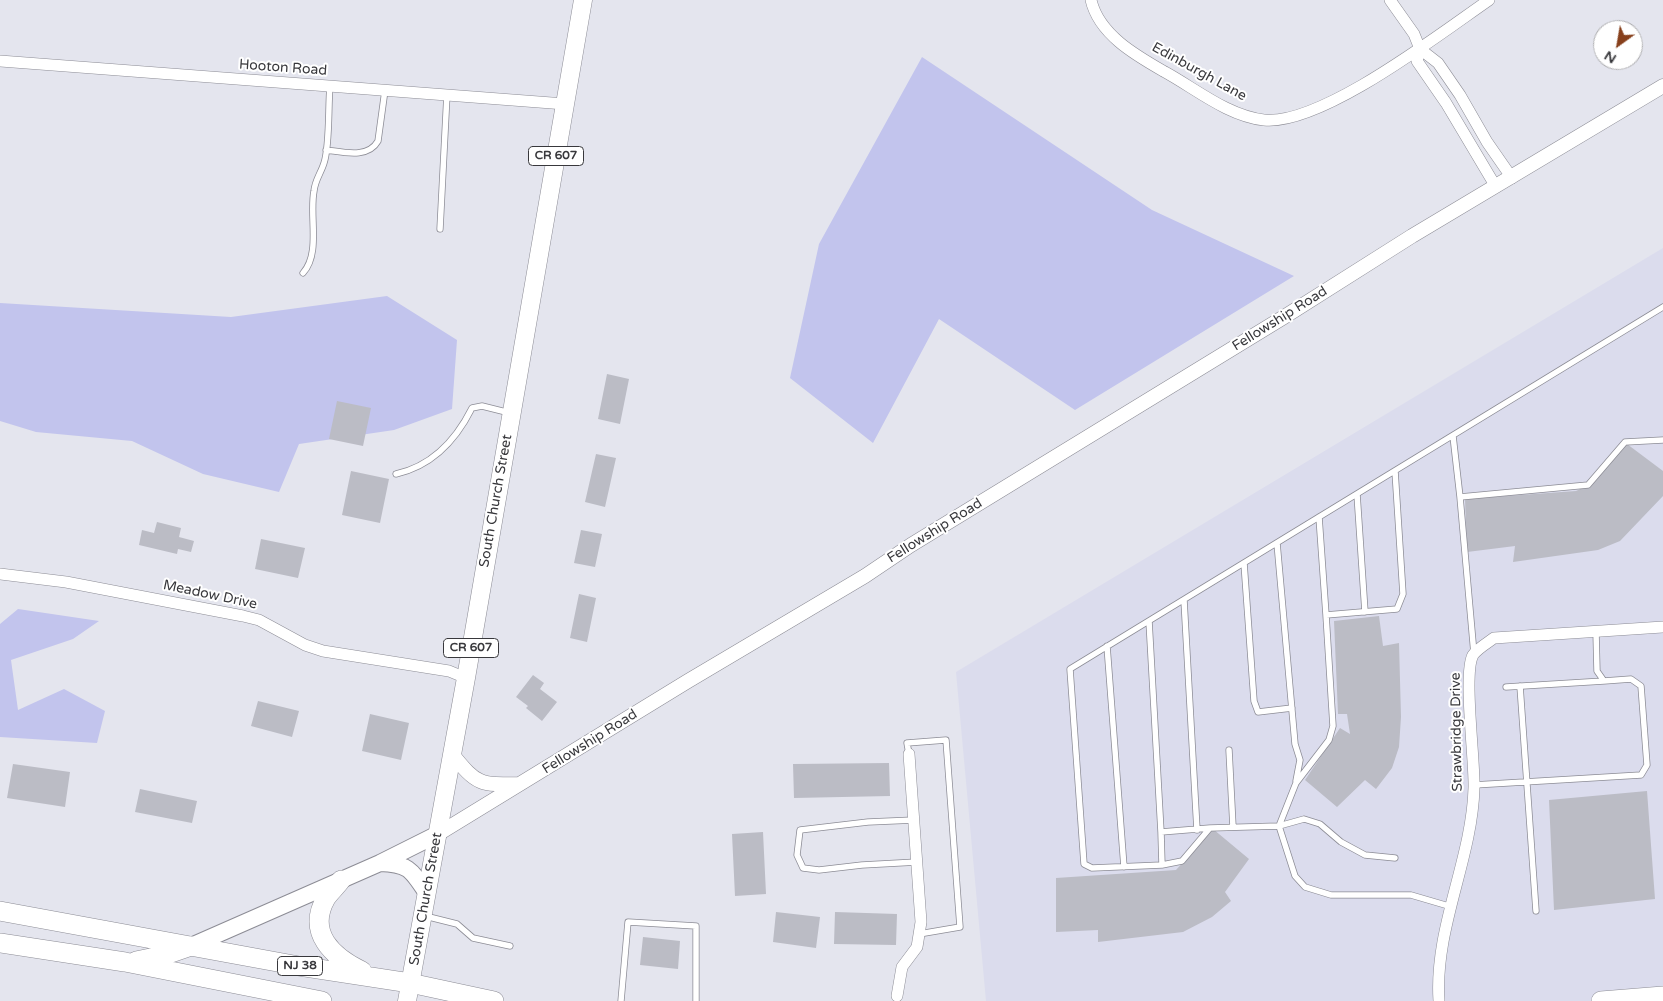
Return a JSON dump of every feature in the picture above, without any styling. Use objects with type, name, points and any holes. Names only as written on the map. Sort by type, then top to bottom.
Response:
[{"type":"highway","points":[[341,880],[326,898],[320,915],[321,935],[331,952],[346,964],[374,977]]},
{"type":"highway","name":"NJ 38","points":[[0,911],[374,977],[409,992],[494,1001]]},
{"type":"highway","name":"NJ 38","points":[[0,943],[125,962],[322,1001]]},
{"type":"highway","points":[[125,962],[165,955],[191,946]]},
{"type":"highway","points":[[1601,1001],[1663,996]]},
{"type":"main road","name":"South Church Street","points":[[409,992],[466,678],[583,0]]},
{"type":"main road","name":"Fellowship Road","points":[[191,946],[380,863],[438,834]]},
{"type":"main road","points":[[380,863],[400,864],[414,874],[426,892]]},
{"type":"street","name":"Edinburgh Lane","points":[[1091,0],[1100,20],[1111,35],[1134,52],[1230,110],[1265,120],[1298,116],[1314,110],[1376,77],[1420,49],[1489,0]]},
{"type":"street","points":[[1390,0],[1414,34],[1420,49],[1438,64],[1512,178]]},
{"type":"street","points":[[1420,49],[1417,61],[1446,103],[1496,187]]},
{"type":"street","name":"Hooton Road","points":[[0,62],[565,104]]},
{"type":"street","name":"Fellowship Road","points":[[438,834],[688,680],[865,576],[911,545],[1284,317],[1412,236],[1512,178],[1663,86]]},
{"type":"street","name":"Meadow Drive","points":[[0,574],[66,582],[228,612],[258,620],[305,645],[324,651],[449,671],[466,678]]},
{"type":"street","name":"Strawbridge Drive","points":[[1438,1001],[1440,955],[1469,832],[1474,785],[1469,698],[1471,661],[1474,654],[1494,638],[1663,627]]},
{"type":"street","points":[[452,754],[476,781],[488,785],[522,784]]},
{"type":"street","points":[[897,999],[902,967],[917,947],[922,922],[909,754]]},
{"type":"lane","points":[[303,273],[309,266],[313,192],[317,176],[325,162],[330,86]]},
{"type":"lane","points":[[326,150],[364,152],[374,146],[378,141],[385,90]]},
{"type":"lane","points":[[440,229],[447,94]]},
{"type":"lane","points":[[1210,828],[1182,861],[1162,865],[1092,868],[1084,864],[1070,669],[1663,307]]},
{"type":"lane","points":[[396,474],[413,470],[432,459],[463,424],[472,408],[482,406],[512,413]]},
{"type":"lane","points":[[1453,436],[1474,654]]},
{"type":"lane","points":[[1460,497],[1588,485],[1625,442],[1663,440]]},
{"type":"lane","points":[[1326,614],[1397,609],[1403,594],[1395,471]]},
{"type":"lane","points":[[1357,494],[1365,612]]},
{"type":"lane","points":[[1296,783],[1329,740],[1333,726],[1319,517]]},
{"type":"lane","points":[[1277,543],[1295,744],[1300,760],[1296,783],[1279,826],[1295,876],[1305,887],[1331,895],[1411,895],[1452,907]]},
{"type":"lane","points":[[1244,563],[1254,700],[1258,712],[1292,708]]},
{"type":"lane","points":[[1184,600],[1197,830]]},
{"type":"lane","points":[[1149,621],[1162,865]]},
{"type":"lane","points":[[1596,632],[1597,671],[1604,681]]},
{"type":"lane","points":[[1107,646],[1124,866]]},
{"type":"lane","points":[[1474,785],[1641,775],[1647,764],[1641,686],[1630,679],[1506,687]]},
{"type":"lane","points":[[1520,686],[1536,911]]},
{"type":"lane","points":[[909,754],[907,743],[946,740],[960,927],[919,934]]},
{"type":"lane","points":[[1229,750],[1233,827]]},
{"type":"lane","points":[[914,820],[868,822],[800,830],[797,855],[803,868],[819,870],[917,862]]},
{"type":"lane","points":[[1161,832],[1210,828],[1279,826],[1304,820],[1320,824],[1340,842],[1365,855],[1395,858]]},
{"type":"lane","points":[[423,915],[457,924],[473,938],[510,946]]},
{"type":"lane","points":[[622,1001],[628,922],[696,926],[696,1001]]},
{"type":"shaded area","points":[[922,57],[1152,210],[1294,276],[1075,410],[939,319],[873,443],[790,378],[819,244]]},
{"type":"shaded area","points":[[1663,248],[1663,996],[1601,1001],[986,1001],[956,672]]},
{"type":"shaded area","points":[[387,296],[457,340],[452,409],[394,430],[299,444],[279,492],[203,474],[132,441],[36,432],[0,421],[0,303],[231,317]]},
{"type":"shaded area","points":[[18,609],[99,621],[73,639],[11,660],[18,710],[64,689],[105,711],[97,743],[0,737],[0,624]]},
{"type":"building","points":[[607,374],[629,379],[620,424],[598,419]]},
{"type":"building","points":[[337,401],[371,408],[363,446],[329,439]]},
{"type":"building","points":[[1627,444],[1663,471],[1663,496],[1620,541],[1598,550],[1513,562],[1515,546],[1467,552],[1465,499],[1576,491],[1593,483]]},
{"type":"building","points":[[596,454],[616,458],[605,507],[585,502]]},
{"type":"building","points":[[351,471],[389,479],[380,523],[342,515]]},
{"type":"building","points":[[157,522],[181,528],[179,537],[194,541],[191,552],[178,549],[177,554],[139,545],[142,530],[154,533]]},
{"type":"building","points":[[581,530],[602,534],[595,567],[574,563]]},
{"type":"building","points":[[261,539],[305,548],[298,578],[255,569]]},
{"type":"building","points":[[579,594],[596,598],[587,642],[570,638]]},
{"type":"building","points":[[1379,616],[1383,646],[1399,643],[1401,717],[1399,747],[1392,768],[1376,789],[1365,780],[1337,807],[1305,780],[1340,728],[1350,734],[1347,714],[1338,714],[1334,621]]},
{"type":"building","points":[[533,675],[544,683],[540,689],[557,702],[542,721],[526,708],[528,706],[516,697]]},
{"type":"building","points":[[258,701],[299,711],[292,737],[251,726]]},
{"type":"building","points":[[370,714],[409,723],[401,760],[362,751]]},
{"type":"building","points":[[889,763],[890,796],[794,798],[793,764]]},
{"type":"building","points":[[13,764],[70,772],[65,807],[7,798]]},
{"type":"building","points":[[140,789],[197,801],[192,823],[135,812]]},
{"type":"building","points":[[1647,791],[1655,899],[1554,910],[1549,800]]},
{"type":"building","points":[[1213,829],[1249,859],[1225,892],[1231,901],[1212,917],[1183,932],[1098,942],[1098,930],[1056,932],[1056,878],[1176,870]]},
{"type":"building","points":[[763,832],[766,894],[735,896],[732,834]]},
{"type":"building","points":[[776,912],[820,917],[816,948],[773,942]]},
{"type":"building","points":[[835,912],[897,914],[896,945],[834,944]]},
{"type":"building","points":[[643,937],[680,941],[678,969],[640,965]]}]
